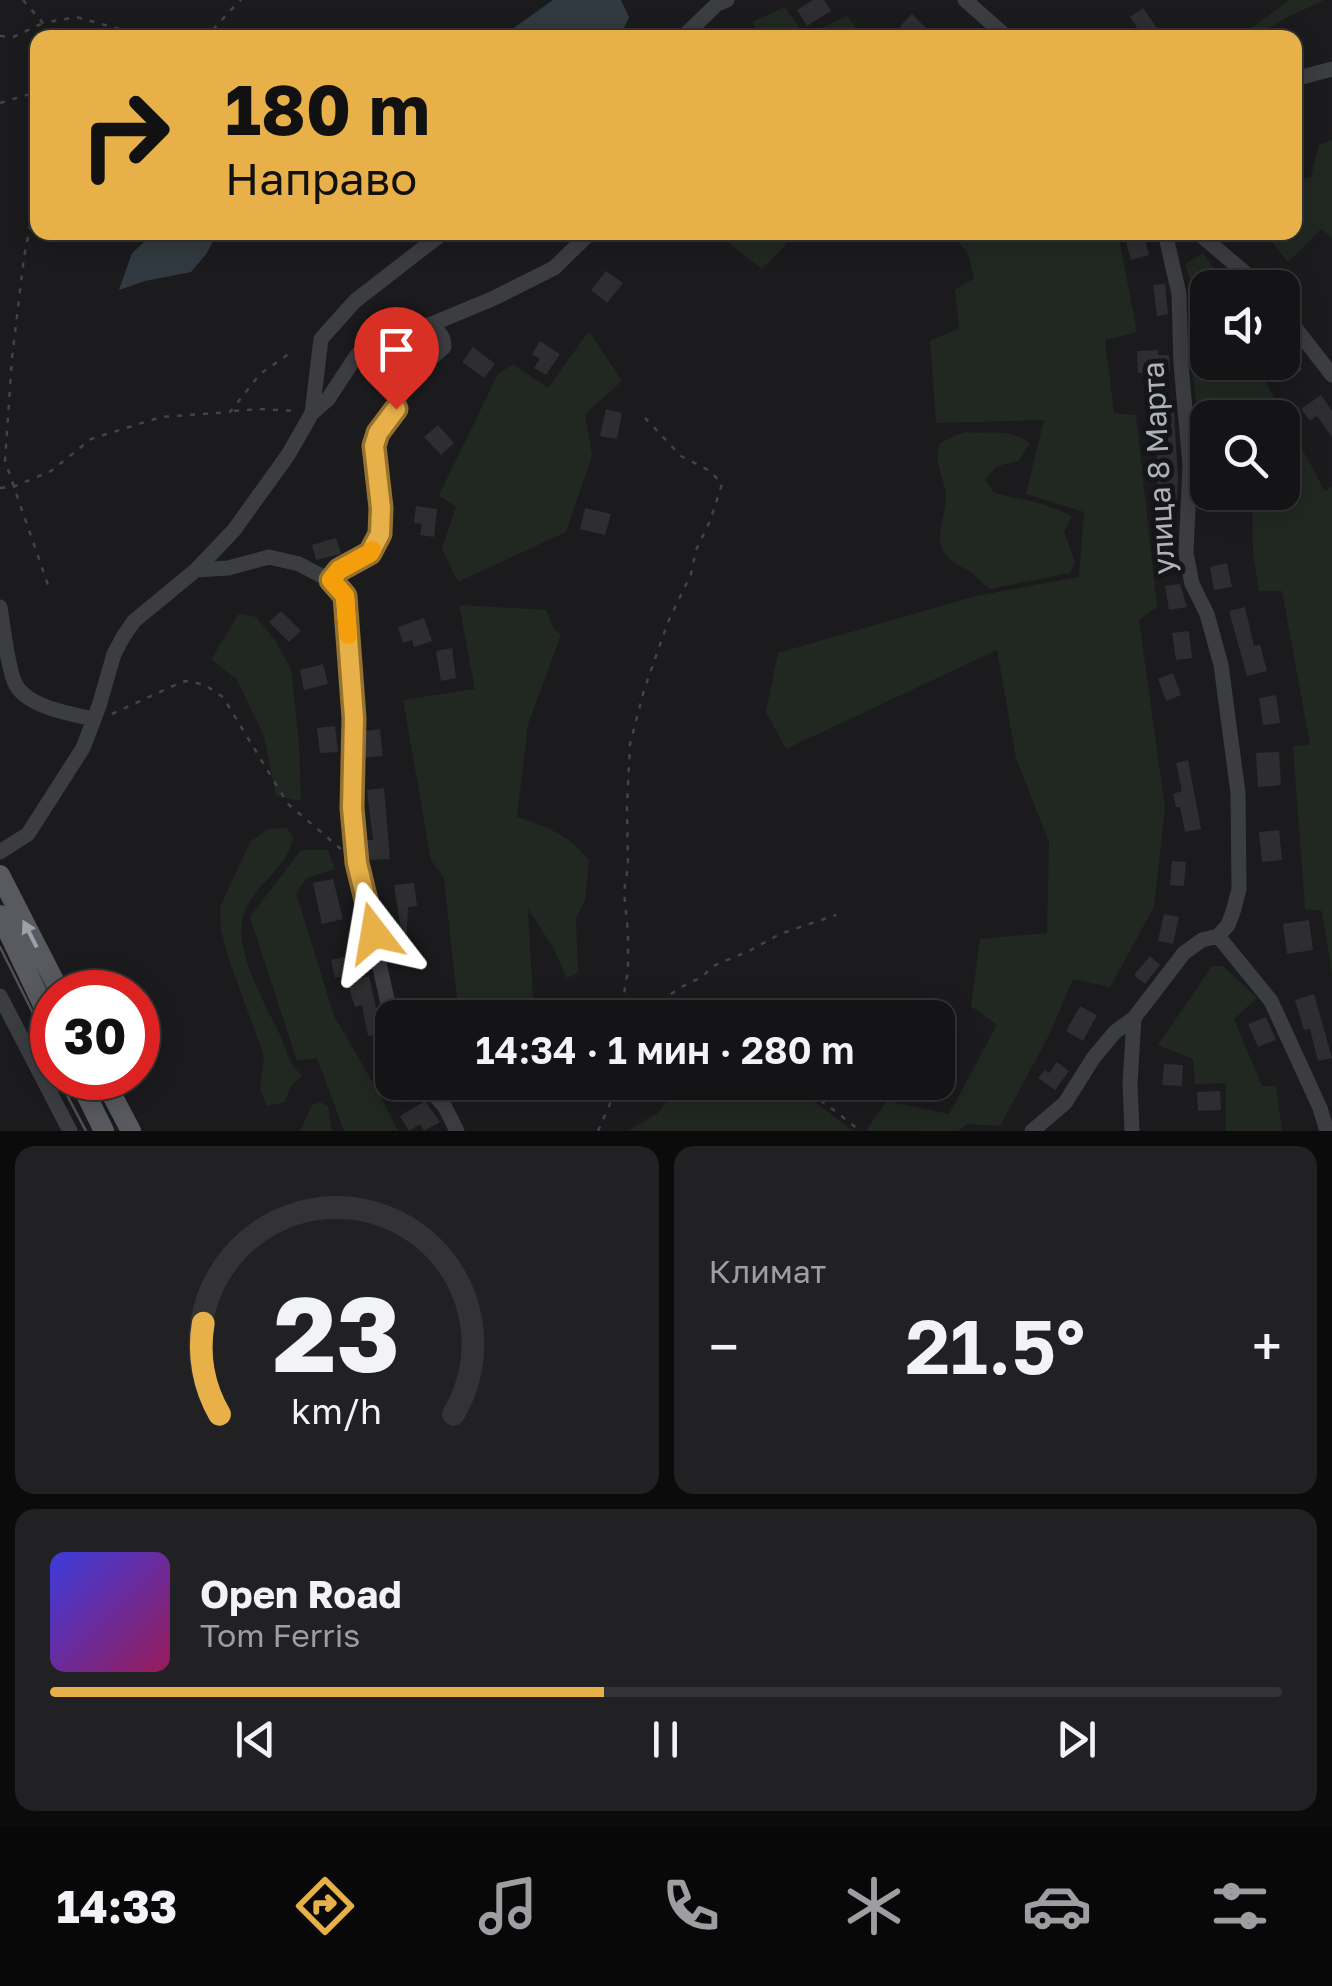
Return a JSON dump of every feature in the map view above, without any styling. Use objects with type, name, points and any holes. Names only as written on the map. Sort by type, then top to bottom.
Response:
[{"type":"main road","points":[[0,875],[49,970]]},
{"type":"main road","points":[[0,915],[30,978]]},
{"type":"main road","points":[[89,1100],[104,1131]]},
{"type":"main road","points":[[114,1100],[130,1131]]},
{"type":"street","points":[[688,30],[702,0]]},
{"type":"street","points":[[689,30],[726,0]]},
{"type":"street","points":[[965,0],[999,30]]},
{"type":"street","points":[[1302,76],[1332,69]]},
{"type":"street","points":[[312,413],[321,339],[355,301],[434,240]]},
{"type":"street","points":[[0,852],[28,834],[83,748],[122,636],[234,530],[312,413],[328,399],[357,354],[492,299],[554,268],[583,240]]},
{"type":"street","name":"улица 8 Марта","points":[[1167,240],[1179,294],[1190,465],[1186,553],[1192,584],[1207,614],[1222,665],[1238,792],[1239,888],[1228,925],[1218,936]]},
{"type":"street","points":[[1207,240],[1242,270]]},
{"type":"street","points":[[331,580],[339,570],[370,553],[380,534],[374,446],[378,433],[396,409],[407,379],[444,347],[438,330],[426,325]]},
{"type":"street","points":[[1300,334],[1332,375]]},
{"type":"street","points":[[196,570],[228,568],[268,558],[299,564],[331,580],[345,596],[354,718],[352,808],[357,863],[387,1000]]},
{"type":"street","points":[[0,608],[16,686],[31,700],[62,712],[95,717]]},
{"type":"street","points":[[1032,1131],[1065,1104],[1094,1057],[1115,1032],[1134,1018],[1184,953],[1202,940],[1218,936],[1270,1001],[1327,1131]]},
{"type":"street","points":[[0,996],[70,1131]]},
{"type":"street","points":[[1132,1131],[1134,1018]]},
{"type":"street","points":[[439,1100],[456,1131]]},
{"type":"path","points":[[23,0],[45,30]]},
{"type":"path","points":[[215,30],[241,0]]},
{"type":"path","points":[[0,36],[12,37],[43,23],[76,17],[123,30]]},
{"type":"path","points":[[0,103],[30,94]]},
{"type":"path","points":[[30,227],[12,358],[5,461],[48,585]]},
{"type":"path","points":[[230,412],[260,374],[293,351]]},
{"type":"path","points":[[0,488],[52,472],[91,439],[161,417],[259,408],[312,413]]},
{"type":"path","points":[[623,1000],[628,970],[624,892],[630,744],[668,622],[691,574],[696,550],[722,484],[710,471],[681,456],[645,418]]},
{"type":"path","points":[[95,717],[113,714],[186,681],[205,685],[223,697],[288,804],[357,863]]},
{"type":"path","points":[[663,1000],[713,966],[780,934],[836,915]]},
{"type":"path","points":[[598,1131],[611,1100]]},
{"type":"path","points":[[821,1100],[860,1131]]},
{"type":"shaded area","points":[[553,0],[621,0],[629,17],[623,30],[511,30]]},
{"type":"shaded area","points":[[1290,0],[1324,0],[1265,30],[1245,30]]},
{"type":"shaded area","points":[[785,7],[801,30],[758,30],[752,22]]},
{"type":"shaded area","points":[[847,16],[857,30],[818,30]]},
{"type":"shaded area","points":[[1332,140],[1332,238],[1321,229],[1288,262],[1271,240],[1302,240],[1302,179],[1311,177],[1319,145]]},
{"type":"shaded area","points":[[146,240],[214,240],[191,272],[119,290],[132,253]]},
{"type":"shaded area","points":[[725,240],[790,240],[762,269]]},
{"type":"shaded area","points":[[956,240],[1119,240],[1137,332],[1105,340],[1114,413],[1136,415],[1157,607],[1139,620],[1165,808],[1154,907],[1110,987],[1073,979],[1048,1037],[1000,1126],[967,1124],[958,1131],[869,1131],[887,1101],[949,1114],[997,1025],[971,1006],[980,939],[1047,933],[1049,842],[1016,758],[997,650],[786,749],[766,712],[778,653],[976,596],[1079,577],[1084,512],[1026,494],[1044,420],[936,423],[930,341],[959,328],[955,290],[974,278],[968,253]]},
{"type":"shaded area","points":[[1203,253],[1215,270],[1190,270],[1190,279],[1185,264]]},
{"type":"shaded area","points":[[589,331],[622,381],[585,414],[592,456],[566,532],[458,582],[442,549],[456,507],[439,495],[498,374],[513,364],[548,388]]},
{"type":"shaded area","points":[[1194,380],[1265,380],[1275,400],[1196,400]]},
{"type":"shaded area","points":[[966,432],[1007,434],[1030,444],[1018,461],[997,466],[985,480],[994,493],[1072,516],[1064,532],[1075,562],[1070,573],[990,589],[946,555],[940,540],[946,495],[938,461],[939,444]]},
{"type":"shaded area","points":[[1300,445],[1325,491],[1332,486],[1332,975],[1322,911],[1305,909],[1293,746],[1310,745],[1282,591],[1259,591],[1252,510],[1300,510]]},
{"type":"shaded area","points":[[459,605],[546,610],[561,635],[528,724],[517,817],[556,832],[589,860],[585,900],[576,918],[578,972],[567,978],[528,909],[533,1000],[457,1000],[444,878],[431,860],[403,700],[475,689]]},
{"type":"shaded area","points":[[239,614],[256,617],[291,669],[301,801],[276,796],[264,736],[237,680],[211,659]]},
{"type":"shaded area","points":[[287,828],[293,837],[290,849],[254,895],[241,930],[252,977],[291,1061],[302,1075],[290,1088],[285,1102],[267,1106],[260,1089],[264,1056],[228,957],[220,907],[250,842],[267,829]]},
{"type":"shaded area","points":[[301,850],[328,850],[335,869],[307,878],[296,893],[334,1016],[375,1086],[375,1100],[382,1100],[398,1131],[344,1131],[317,1058],[297,1061],[250,917]]},
{"type":"shaded area","points":[[1212,966],[1223,966],[1257,998],[1234,1019],[1262,1086],[1276,1086],[1282,1131],[1226,1131],[1226,1083],[1195,1084],[1193,1059],[1158,1045]]},
{"type":"shaded area","points":[[667,1100],[812,1100],[853,1131],[628,1131],[658,1113]]},
{"type":"shaded area","points":[[320,1102],[328,1106],[332,1131],[300,1131],[312,1105]]},
{"type":"building","points":[[813,0],[824,0],[831,11],[807,26],[797,10]]},
{"type":"building","points":[[1143,8],[1158,30],[1139,30],[1130,17]]},
{"type":"building","points":[[912,14],[928,30],[904,30],[900,26]]},
{"type":"building","points":[[1125,240],[1145,240],[1149,255],[1131,260]]},
{"type":"building","points":[[606,271],[623,283],[607,303],[591,290]]},
{"type":"building","points":[[1165,284],[1168,314],[1157,316],[1153,285]]},
{"type":"building","points":[[540,341],[560,354],[546,375],[534,368],[540,359],[532,354]]},
{"type":"building","points":[[473,347],[495,364],[484,378],[462,362]]},
{"type":"building","points":[[1158,350],[1158,355],[1169,355],[1170,372],[1138,373],[1137,351]]},
{"type":"building","points":[[1321,395],[1332,411],[1332,437],[1317,416],[1310,421],[1301,409]]},
{"type":"building","points":[[606,409],[622,413],[617,439],[600,436]]},
{"type":"building","points":[[1174,412],[1177,502],[1166,502],[1166,493],[1158,493],[1159,413]]},
{"type":"building","points":[[438,425],[454,443],[441,455],[424,437]]},
{"type":"building","points":[[416,506],[437,509],[434,537],[420,535],[422,524],[414,523]]},
{"type":"building","points":[[585,508],[611,514],[605,535],[580,529]]},
{"type":"building","points":[[1159,530],[1176,530],[1175,552],[1159,552]]},
{"type":"building","points":[[336,538],[341,554],[316,560],[312,545]]},
{"type":"building","points":[[1227,563],[1232,587],[1214,590],[1210,567]]},
{"type":"building","points":[[1180,584],[1187,607],[1169,610],[1165,586]]},
{"type":"building","points":[[1245,607],[1254,646],[1260,645],[1267,671],[1247,676],[1229,611]]},
{"type":"building","points":[[281,611],[301,631],[289,642],[269,622]]},
{"type":"building","points":[[424,618],[432,641],[414,647],[412,640],[403,643],[398,627]]},
{"type":"building","points":[[1189,631],[1192,658],[1176,660],[1172,633]]},
{"type":"building","points":[[452,648],[456,678],[441,681],[436,651]]},
{"type":"building","points":[[323,664],[328,684],[304,690],[300,670]]},
{"type":"building","points":[[1173,673],[1181,695],[1166,701],[1158,679]]},
{"type":"building","points":[[1276,695],[1280,723],[1263,725],[1259,698]]},
{"type":"building","points":[[335,726],[338,752],[320,753],[317,728]]},
{"type":"building","points":[[380,729],[383,756],[364,758],[365,731]]},
{"type":"building","points":[[1279,752],[1281,785],[1258,787],[1256,753]]},
{"type":"building","points":[[1188,760],[1201,829],[1185,832],[1173,794],[1182,791],[1176,763]]},
{"type":"building","points":[[384,788],[390,859],[368,860],[366,840],[373,840],[367,790]]},
{"type":"building","points":[[1279,830],[1282,860],[1262,862],[1259,832]]},
{"type":"building","points":[[1172,861],[1186,862],[1184,886],[1170,885]]},
{"type":"building","points":[[333,879],[343,919],[322,924],[313,883]]},
{"type":"building","points":[[414,883],[417,906],[408,907],[406,949],[391,948],[392,924],[400,924],[394,885]]},
{"type":"building","points":[[1164,914],[1179,917],[1173,944],[1158,941]]},
{"type":"building","points":[[1309,920],[1313,950],[1287,954],[1283,924]]},
{"type":"building","points":[[355,954],[361,978],[369,976],[375,1003],[375,1035],[368,1036],[362,1005],[355,1007],[345,976],[335,978],[331,960]]},
{"type":"building","points":[[1150,956],[1160,965],[1145,984],[1134,975]]},
{"type":"building","points":[[1314,994],[1332,1058],[1318,1061],[1310,1029],[1304,1030],[1295,1000]]},
{"type":"building","points":[[1080,1006],[1097,1015],[1083,1041],[1066,1031]]},
{"type":"building","points":[[1266,1017],[1276,1040],[1258,1047],[1248,1024]]},
{"type":"building","points":[[1057,1062],[1069,1071],[1055,1090],[1038,1078],[1045,1070],[1049,1073]]},
{"type":"building","points":[[1164,1064],[1183,1065],[1182,1086],[1162,1085]]},
{"type":"building","points":[[1220,1091],[1221,1110],[1198,1111],[1197,1092]]},
{"type":"building","points":[[425,1101],[440,1122],[424,1131],[420,1124],[409,1131],[400,1116]]},
{"type":"tram line","points":[[0,947],[30,1007]]},
{"type":"tram line","points":[[70,1100],[86,1131]]},
{"type":"slow traffic","points":[[348,635],[345,596],[331,580],[339,570],[372,550]]},
{"type":"route","points":[[374,933],[357,863],[352,808],[354,718],[345,596],[331,580],[339,570],[370,553],[380,534],[374,446],[378,433],[396,409]]}]
